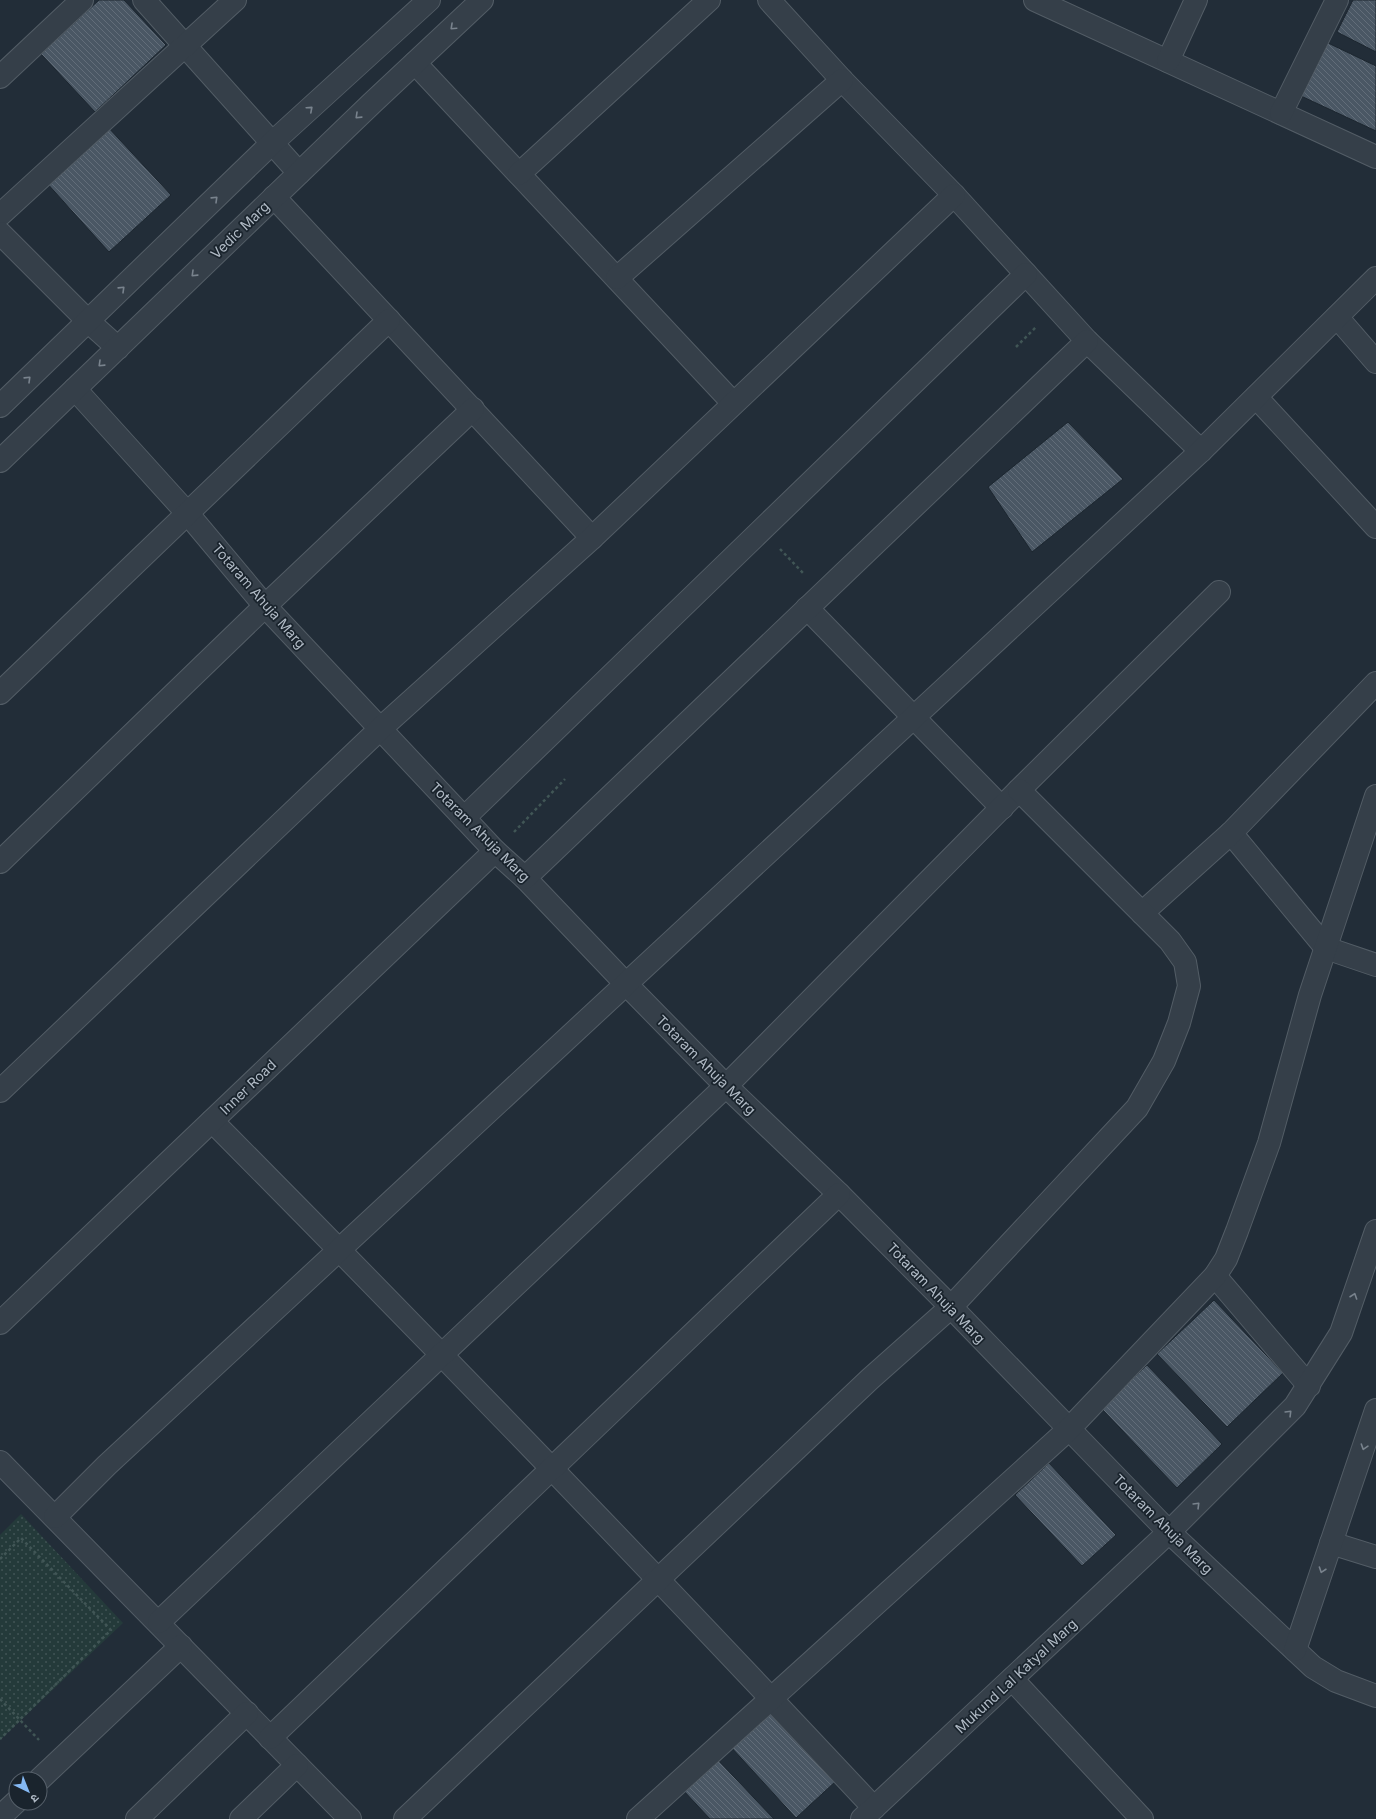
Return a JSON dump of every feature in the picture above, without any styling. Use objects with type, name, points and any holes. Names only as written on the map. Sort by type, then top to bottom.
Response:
[{"type":"street","points":[[0,78],[82,0]]},
{"type":"street","points":[[144,0],[299,173]]},
{"type":"street","points":[[0,215],[235,0]]},
{"type":"street","points":[[0,406],[89,322],[272,143],[429,0]]},
{"type":"street","name":"Vedic Marg","points":[[0,461],[299,173],[482,0]]},
{"type":"street","points":[[519,174],[709,0]]},
{"type":"street","points":[[769,0],[842,80],[954,195],[1087,341],[1201,451]]},
{"type":"street","points":[[1168,61],[1196,0]]},
{"type":"street","points":[[1281,113],[1337,0]]},
{"type":"street","points":[[1039,1],[1376,157]]},
{"type":"street","points":[[415,63],[733,402]]},
{"type":"street","points":[[617,278],[842,80]]},
{"type":"street","points":[[0,1091],[380,729],[592,538],[733,402],[954,195]]},
{"type":"street","points":[[274,197],[592,538]]},
{"type":"street","points":[[0,233],[89,322],[118,348]]},
{"type":"street","points":[[464,818],[1026,274]]},
{"type":"street","points":[[55,1517],[107,1465],[627,985],[1201,451],[1376,278]]},
{"type":"street","points":[[1337,317],[1376,362]]},
{"type":"street","points":[[0,693],[389,320]]},
{"type":"street","points":[[525,878],[1087,341]]},
{"type":"street","name":"Totaram Ahuja Marg","points":[[75,389],[188,514],[265,606],[495,851],[525,878],[726,1086],[839,1194],[951,1306],[1169,1532],[1313,1667],[1336,1681],[1376,1696]]},
{"type":"street","points":[[1256,397],[1376,527]]},
{"type":"street","points":[[0,862],[265,606],[473,409]]},
{"type":"street","points":[[158,1622],[726,1086],[1019,790],[1219,592]]},
{"type":"street","points":[[808,608],[1002,808]]},
{"type":"street","points":[[1142,913],[1231,833],[1376,683]]},
{"type":"street","points":[[405,1819],[870,1379],[951,1306],[1137,1108],[1164,1060],[1179,1023],[1189,986],[1185,962],[1170,941],[1019,790]]},
{"type":"street","points":[[638,1819],[1069,1429],[1215,1276],[1226,1259],[1269,1143],[1310,995],[1376,796]]},
{"type":"street","points":[[1231,833],[1326,948],[1376,965]]},
{"type":"street","name":"Inner Road","points":[[0,1323],[495,851]]},
{"type":"street","points":[[212,1121],[340,1250],[772,1698],[868,1813]]},
{"type":"street","points":[[270,1738],[839,1194]]},
{"type":"street","name":"Mukund Lal Katyal Marg","points":[[868,1813],[1169,1532],[1295,1406],[1342,1333],[1376,1231]]},
{"type":"street","points":[[1215,1276],[1309,1386]]},
{"type":"street","points":[[1295,1650],[1375,1418]]},
{"type":"street","points":[[0,1462],[350,1819]]},
{"type":"street","points":[[1331,1543],[1376,1557]]},
{"type":"street","points":[[48,1771],[181,1646]]},
{"type":"street","points":[[1012,1679],[1142,1819]]},
{"type":"street","points":[[137,1819],[247,1713]]},
{"type":"street","points":[[241,1819],[297,1764]]},
{"type":"street","points":[[0,1817],[8,1810]]},
{"type":"path","points":[[1012,342],[1016,347]]},
{"type":"path","points":[[776,544],[808,578]]},
{"type":"path","points":[[495,851],[564,779]]},
{"type":"path","points":[[0,1559],[21,1538],[111,1630],[0,1739]]},
{"type":"path","points":[[0,1698],[20,1720]]},
{"type":"green space","points":[[21,1514],[123,1623],[0,1740],[0,1535]]},
{"type":"building","points":[[99,0],[124,0],[166,45],[95,112],[41,54]]},
{"type":"building","points":[[1353,0],[1376,0],[1376,52],[1337,32]]},
{"type":"building","points":[[1326,42],[1376,66],[1376,131],[1301,96]]},
{"type":"building","points":[[106,125],[171,195],[109,252],[45,181]]},
{"type":"building","points":[[1068,422],[1123,479],[1032,552],[988,487]]},
{"type":"building","points":[[1214,1300],[1283,1373],[1227,1427],[1157,1354]]},
{"type":"building","points":[[1147,1365],[1222,1444],[1177,1488],[1101,1408]]},
{"type":"building","points":[[1049,1463],[1116,1535],[1082,1566],[1015,1495]]},
{"type":"building","points":[[770,1709],[836,1781],[796,1818],[730,1746]]},
{"type":"building","points":[[716,1758],[774,1819],[710,1819],[682,1789]]}]
